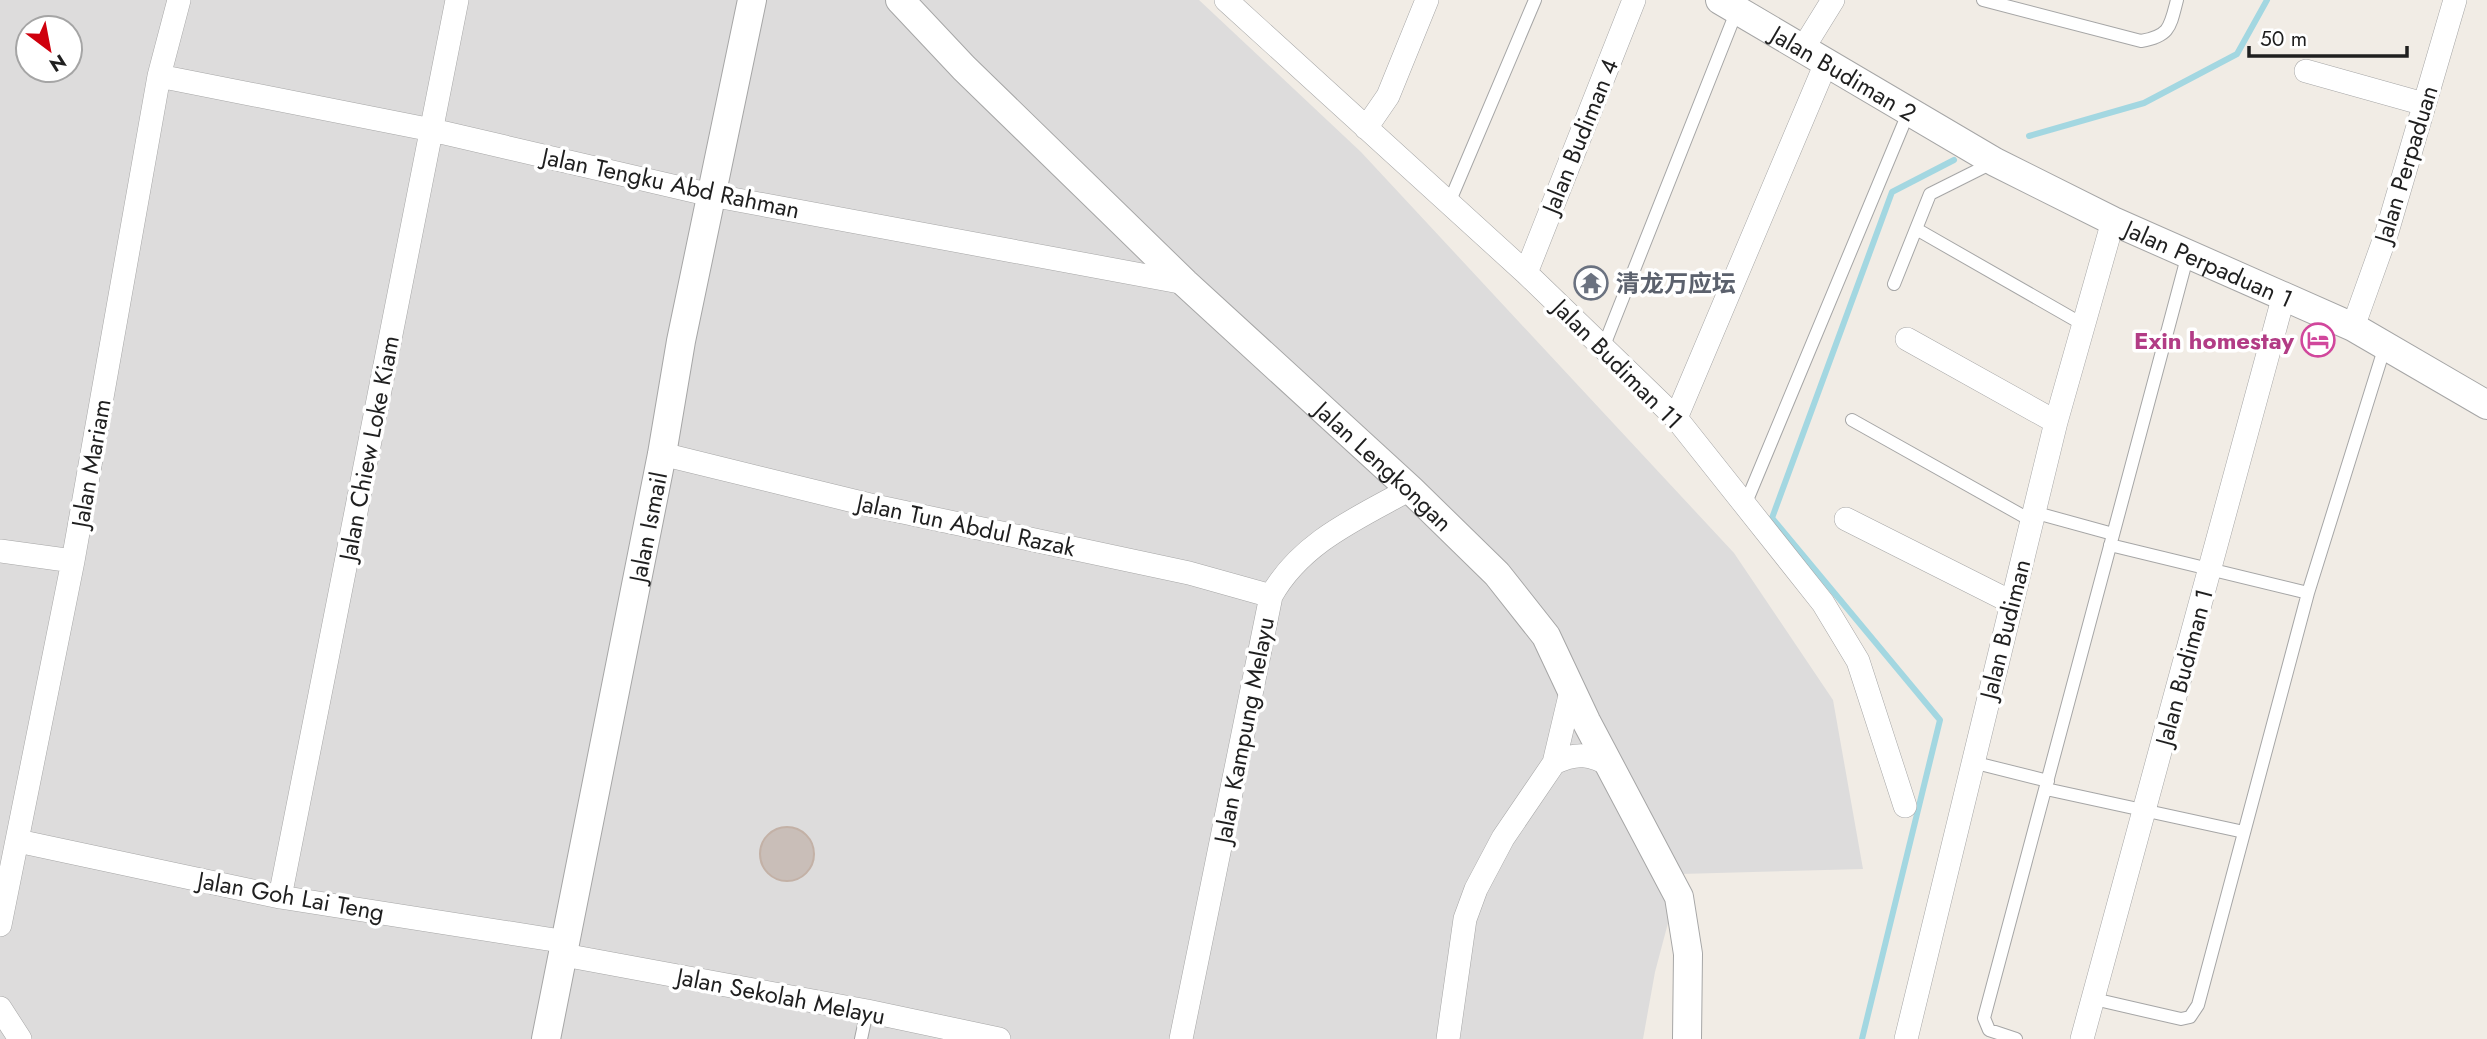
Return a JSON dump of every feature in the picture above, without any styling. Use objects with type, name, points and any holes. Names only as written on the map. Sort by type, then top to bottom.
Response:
[{"type":"street","name":"Jalan Mariam","points":[[0,925],[73,561],[159,76],[179,0]]},
{"type":"street","name":"Jalan Chiew Loke Kiam","points":[[281,897],[457,0]]},
{"type":"street","name":"Jalan Lengkongan","points":[[900,0],[964,68],[1185,283],[1410,489],[1497,574],[1546,636],[1586,721],[1679,897],[1688,954],[1687,1039]]},
{"type":"street","name":"Jalan Budiman 11","points":[[1226,0],[1526,273],[1676,418],[1822,603],[1857,661],[1905,806]]},
{"type":"street","points":[[1366,128],[1388,96],[1427,0]]},
{"type":"street","name":"Jalan Budiman 4","points":[[1526,273],[1634,0]]},
{"type":"street","points":[[1676,418],[1833,0]]},
{"type":"street","name":"Jalan Perpaduan","points":[[2353,327],[2387,232],[2455,0]]},
{"type":"street","name":"Jalan Ismail","points":[[546,1039],[711,195],[755,5]]},
{"type":"street","name":"Jalan Budiman 2","points":[[1728,5],[1966,145]]},
{"type":"street","points":[[2306,71],[2424,104]]},
{"type":"street","name":"Jalan Tengku Abd Rahman","points":[[159,76],[432,130],[711,195],[1185,283]]},
{"type":"street","name":"Jalan Perpaduan 1","points":[[1966,145],[2113,221],[2353,327],[2487,405]]},
{"type":"street","name":"Jalan Budiman","points":[[1906,1039],[2056,422],[2113,221]]},
{"type":"street","name":"Jalan Budiman 1","points":[[2082,1039],[2284,295]]},
{"type":"street","points":[[1908,339],[2056,422]]},
{"type":"street","name":"Jalan Tun Abdul Razak","points":[[662,454],[870,505],[1189,573],[1270,596]]},
{"type":"street","name":"Jalan Kampung Melayu","points":[[1181,1039],[1270,596],[1284,572],[1323,540],[1410,489]]},
{"type":"street","points":[[1846,519],[2011,602]]},
{"type":"street","points":[[0,551],[73,561]]},
{"type":"street","points":[[1448,1039],[1465,919],[1472,899],[1488,864],[1554,763],[1572,687]]},
{"type":"street","points":[[1554,763],[1571,755],[1585,754],[1612,766]]},
{"type":"street","name":"Jalan Goh Lai Teng","points":[[18,841],[281,897],[565,948]]},
{"type":"street","name":"Jalan Sekolah Melayu","points":[[565,948],[867,1011],[946,1034],[999,1039]]},
{"type":"street","points":[[0,1008],[20,1039]]},
{"type":"lane","points":[[1449,203],[1535,0]]},
{"type":"lane","points":[[1983,0],[2141,41],[2160,38],[2170,27],[2177,0]]},
{"type":"lane","points":[[1603,348],[1728,5]]},
{"type":"lane","points":[[1745,505],[1909,111]]},
{"type":"lane","points":[[1894,284],[1918,230],[1930,194],[1995,162]]},
{"type":"lane","points":[[1918,230],[2084,325]]},
{"type":"lane","points":[[2016,1039],[1989,1030],[1984,1018],[2188,253]]},
{"type":"lane","points":[[2094,999],[2181,1019],[2194,1013],[2308,593],[2385,346]]},
{"type":"lane","points":[[1852,420],[2033,516],[2210,569],[2308,593]]},
{"type":"lane","points":[[1972,762],[2047,785],[2244,832]]},
{"type":"lane","points":[[861,1039],[867,1011]]},
{"type":"shaded area","points":[[0,0],[1199,0],[1361,152],[1734,553],[1833,700],[1863,869],[1681,874],[1655,972],[1643,1039],[0,1039]]},
{"type":"building","points":[[787,827],[806,835],[814,854],[806,873],[787,881],[768,873],[760,854],[768,835]]},
{"type":"waterway","points":[[2029,136],[2144,103],[2237,54],[2267,0]]},
{"type":"waterway","points":[[1862,1039],[1940,720],[1772,518],[1892,192],[1954,160]]},
{"type":"place","name":"清龙万应坛","points":[[1591,283]]},
{"type":"place","name":"Exin homestay","points":[[2318,340]]}]
